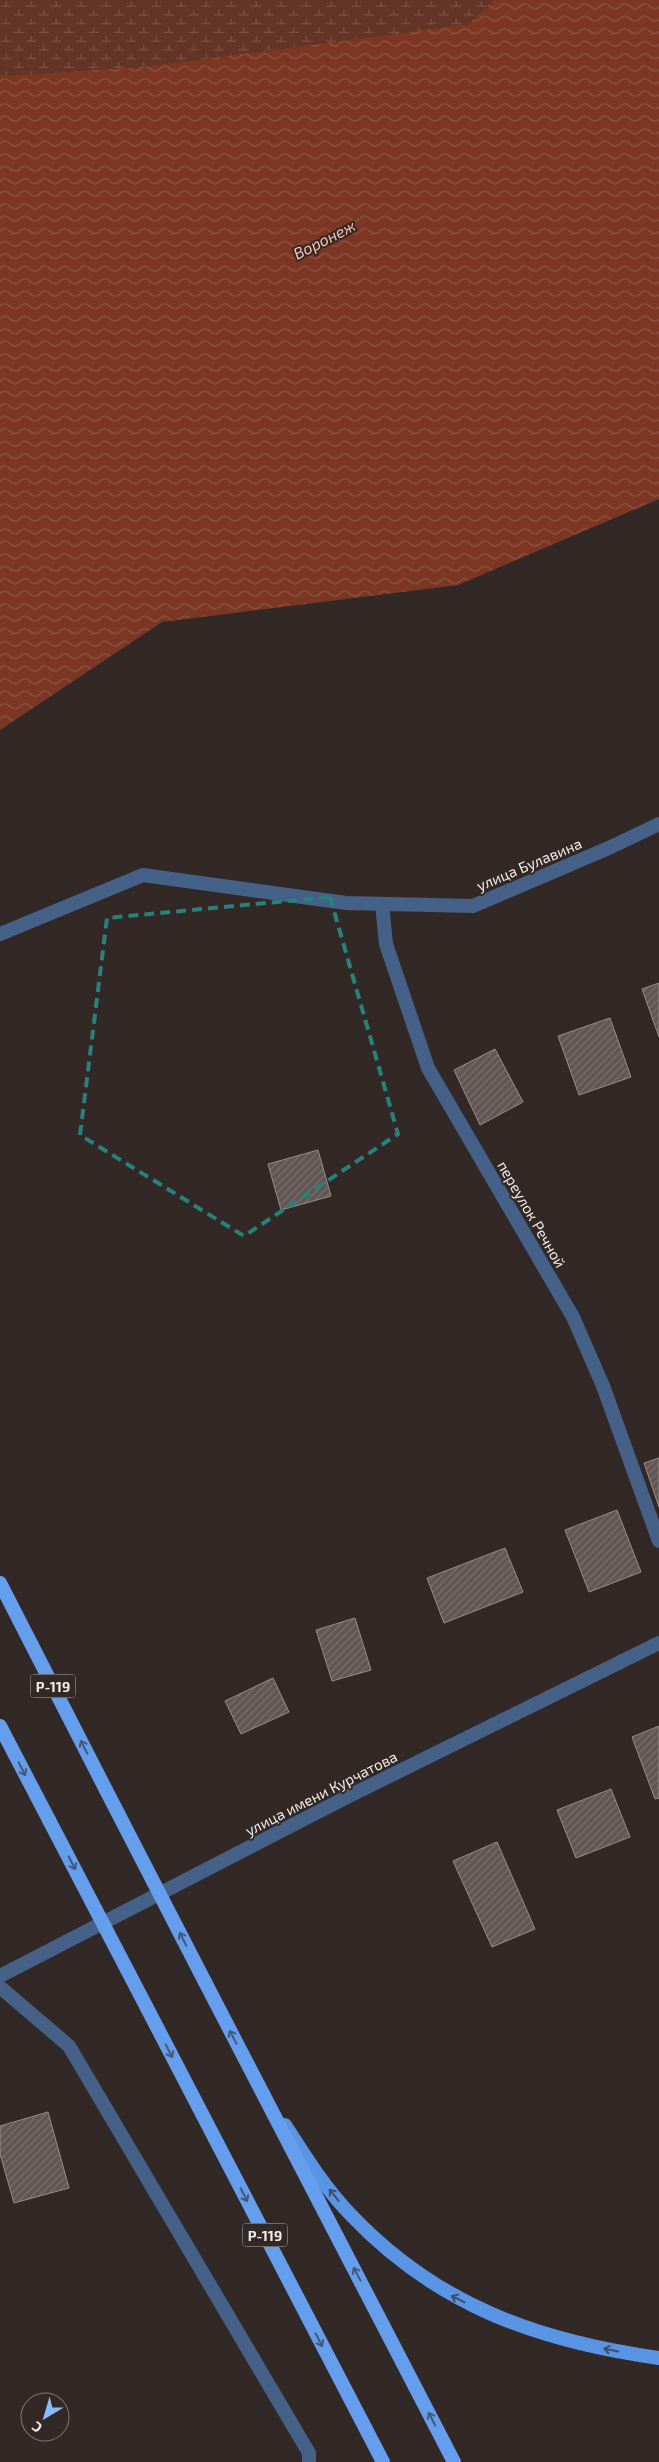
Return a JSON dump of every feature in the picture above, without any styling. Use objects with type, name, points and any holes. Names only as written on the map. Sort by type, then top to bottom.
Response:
[{"type":"highway","name":"Р-119","points":[[0,1583],[454,2462]]},
{"type":"highway","name":"Р-119","points":[[0,1726],[383,2462]]},
{"type":"main road","points":[[256,2080],[314,2169],[348,2213],[380,2244],[417,2273],[454,2297],[501,2320],[551,2337],[627,2354],[659,2358]]},
{"type":"street","name":"улица Булавина","points":[[0,934],[143,875],[346,903],[473,906],[659,824]]},
{"type":"street","name":"переулок Речной","points":[[382,904],[386,944],[428,1068],[573,1317],[603,1386],[659,1541]]},
{"type":"street","name":"улица имени Курчатова","points":[[0,1976],[347,1797],[659,1643]]},
{"type":"street","points":[[0,1987],[69,2046],[309,2453],[308,2462]]},
{"type":"highlighted area","points":[[330,897],[398,1134],[244,1236],[80,1135],[107,918]]},
{"type":"green space","points":[[0,0],[494,0],[468,24],[142,67],[0,76]]},
{"type":"water","name":"Воронеж","points":[[494,0],[659,0],[659,499],[458,585],[162,622],[0,730],[0,76],[142,67],[468,24]]},
{"type":"building","points":[[659,983],[659,1037],[642,989]]},
{"type":"building","points":[[610,1018],[631,1077],[579,1095],[558,1036]]},
{"type":"building","points":[[495,1049],[523,1102],[480,1125],[454,1070]]},
{"type":"building","points":[[318,1150],[331,1196],[281,1210],[268,1164]]},
{"type":"building","points":[[659,1458],[659,1507],[644,1463]]},
{"type":"building","points":[[617,1510],[641,1572],[589,1592],[565,1530]]},
{"type":"building","points":[[505,1548],[523,1592],[444,1623],[427,1578]]},
{"type":"building","points":[[355,1618],[371,1670],[332,1681],[316,1630]]},
{"type":"building","points":[[273,1678],[289,1712],[241,1734],[225,1701]]},
{"type":"building","points":[[659,1726],[659,1798],[655,1799],[632,1737]]},
{"type":"building","points":[[611,1789],[630,1837],[576,1858],[557,1810]]},
{"type":"building","points":[[497,1842],[535,1929],[492,1947],[453,1861]]},
{"type":"building","points":[[48,2112],[69,2188],[14,2203],[0,2154],[0,2126]]}]
